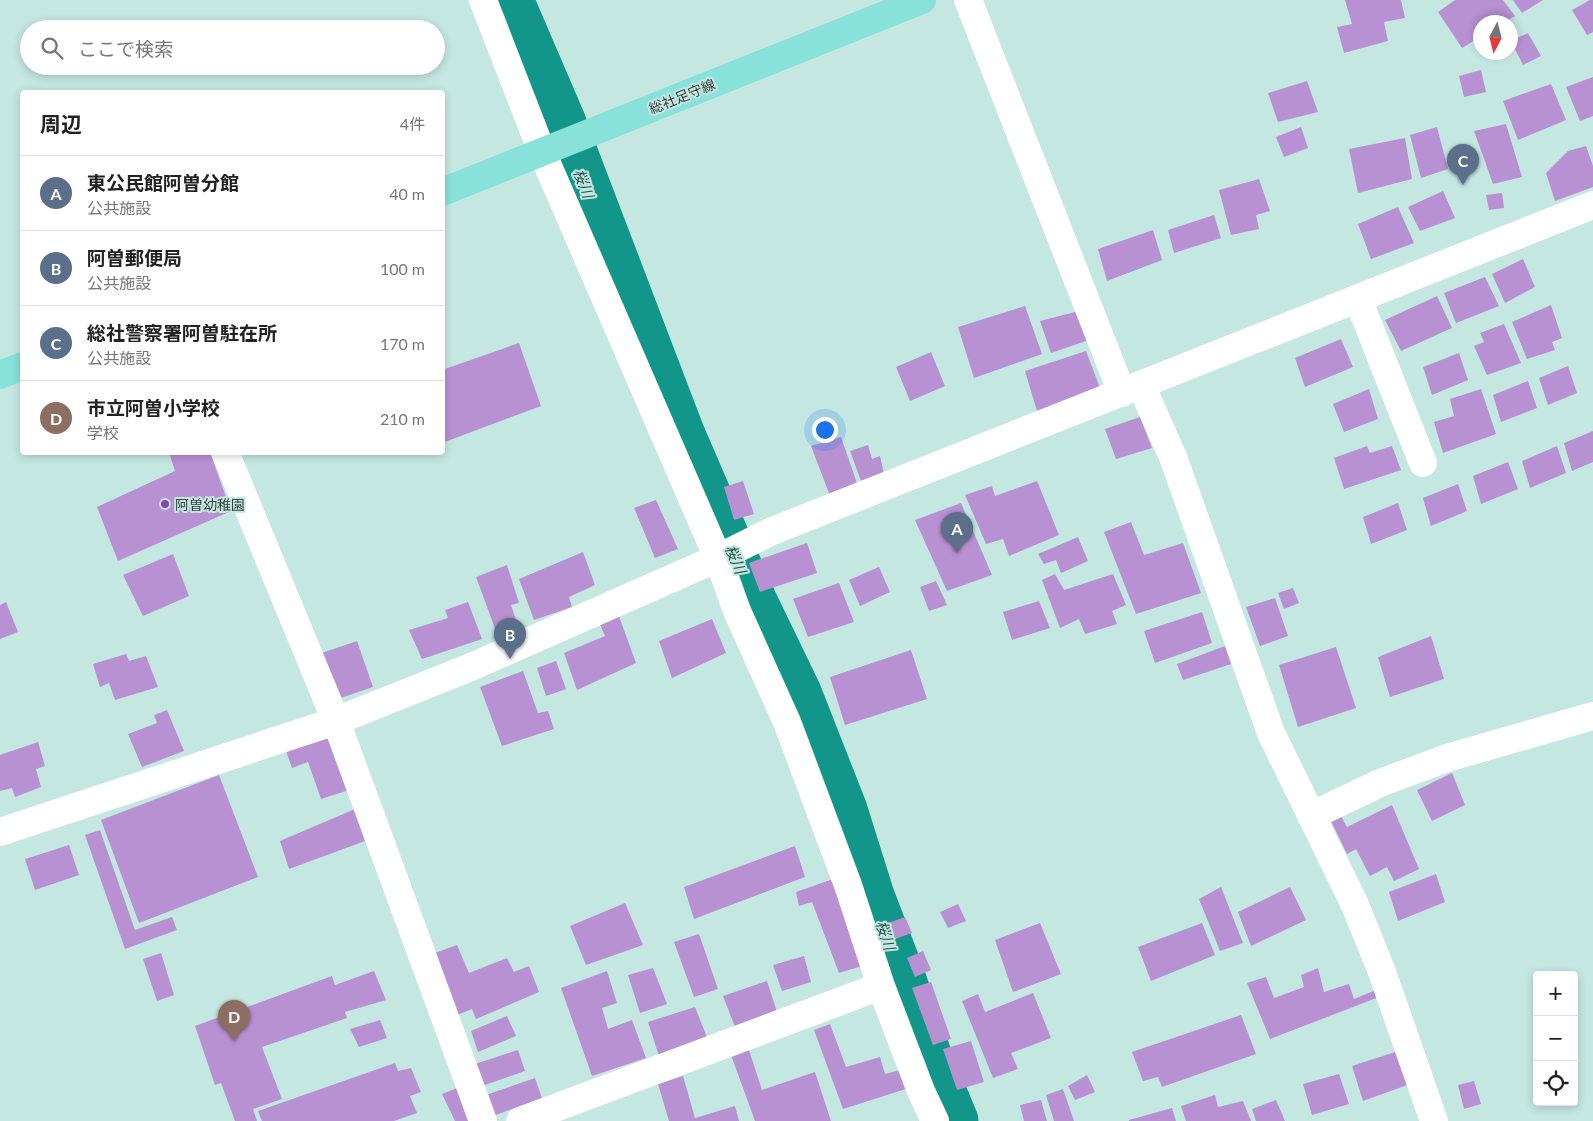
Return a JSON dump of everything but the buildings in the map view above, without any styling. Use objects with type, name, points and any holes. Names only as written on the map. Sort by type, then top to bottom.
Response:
[{"type":"main road","name":"総社足守線","points":[[445,191],[922,0]]},
{"type":"main road","points":[[0,375],[20,367]]},
{"type":"street","points":[[483,0],[727,554],[737,610],[787,722],[848,885],[882,986],[935,1121]]},
{"type":"street","points":[[968,0],[1132,389],[1173,457],[1271,733],[1356,905],[1382,972],[1434,1121]]},
{"type":"street","points":[[0,832],[336,720],[471,667],[727,554],[770,532],[1593,205]]},
{"type":"street","points":[[1358,299],[1423,463]]},
{"type":"street","points":[[226,455],[336,720],[483,1121]]},
{"type":"street","points":[[1311,816],[1380,783],[1447,758],[1593,716]]},
{"type":"street","points":[[520,1121],[882,986]]},
{"type":"waterway","name":"桜川","points":[[509,0],[561,121],[680,433],[753,602],[797,693],[843,810],[870,896],[902,980],[929,1061],[954,1121]]},
{"type":"place","name":"総社警察署阿曽駐在所","points":[[1463,185]]},
{"type":"place","name":"阿曽幼稚園","points":[[165,504]]},
{"type":"place","name":"東公民館阿曽分館","points":[[957,553]]},
{"type":"place","name":"阿曽郵便局","points":[[510,659]]},
{"type":"place","name":"市立阿曽小学校","points":[[234,1041]]}]
